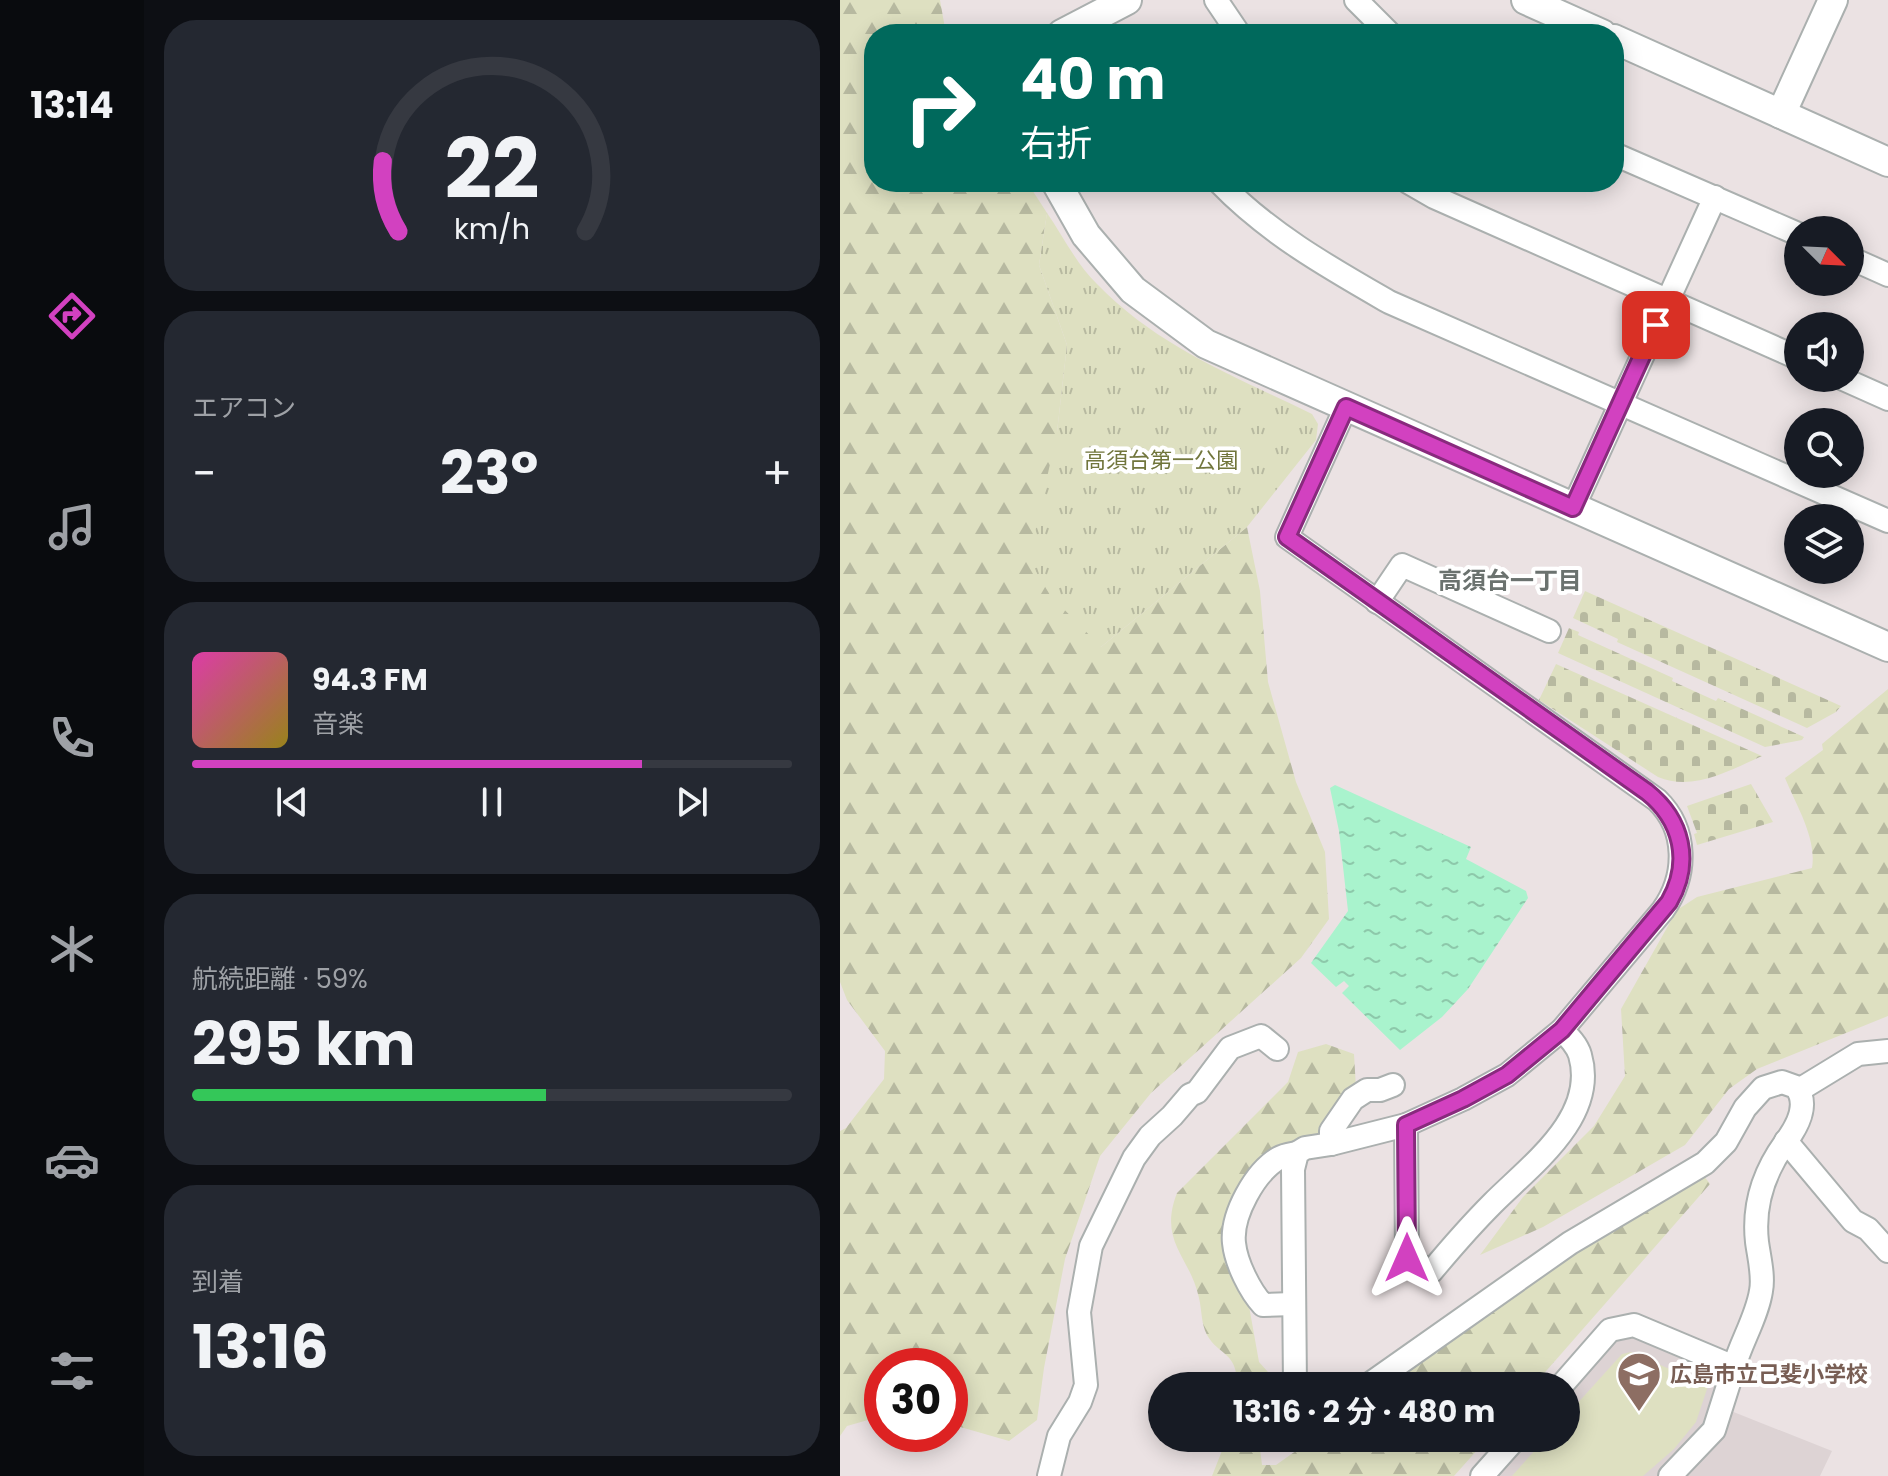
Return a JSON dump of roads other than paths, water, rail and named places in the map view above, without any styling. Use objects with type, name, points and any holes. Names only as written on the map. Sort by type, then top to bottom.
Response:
[{"type":"street","points":[[1099,24],[1127,0]]},
{"type":"street","points":[[1216,0],[1232,24]]},
{"type":"street","points":[[1356,0],[1380,24]]},
{"type":"street","points":[[1526,0],[1580,24]]},
{"type":"street","points":[[1781,114],[1833,0]]},
{"type":"street","points":[[1624,43],[1888,162]]},
{"type":"street","points":[[1624,158],[1784,228]]},
{"type":"street","points":[[1062,192],[1086,235],[1133,290],[1206,344],[1888,647]]},
{"type":"street","points":[[1229,192],[1245,209],[1318,262],[1389,302],[1888,521]]},
{"type":"street","points":[[1425,192],[1784,352]]},
{"type":"street","points":[[1573,508],[1715,197]]},
{"type":"street","points":[[1864,264],[1888,275]]},
{"type":"street","points":[[1864,388],[1888,399]]},
{"type":"street","points":[[1293,1304],[1263,1305],[1236,1255],[1234,1233],[1241,1205],[1258,1179],[1279,1158],[1314,1146],[1406,1125],[1507,1075],[1562,1030],[1663,910],[1674,893],[1681,860],[1676,827],[1667,810],[1647,792],[1287,537],[1346,407]]},
{"type":"street","points":[[1377,602],[1402,565],[1549,631]]},
{"type":"street","points":[[1406,1125],[1407,1258],[1431,1272],[1569,1122],[1579,1095],[1581,1069],[1575,1046],[1562,1030]]},
{"type":"street","points":[[1049,1476],[1059,1436],[1080,1402],[1086,1385],[1079,1312],[1091,1246],[1134,1158],[1150,1136],[1190,1095],[1197,1092],[1230,1048],[1261,1036],[1277,1049]]},
{"type":"street","points":[[1799,1090],[1858,1054],[1888,1051]]},
{"type":"street","points":[[1387,1372],[1570,1243],[1705,1163],[1726,1142],[1745,1108],[1763,1088],[1782,1082],[1799,1090],[1802,1100],[1800,1115],[1771,1162],[1762,1190],[1756,1229],[1761,1294],[1714,1430],[1670,1476]]},
{"type":"street","points":[[1331,1144],[1331,1131],[1353,1099],[1367,1090],[1380,1090],[1393,1085]]},
{"type":"street","points":[[1786,1141],[1853,1221],[1868,1229],[1888,1251]]},
{"type":"street","points":[[1295,1372],[1293,1169],[1297,1153]]},
{"type":"street","points":[[1573,1372],[1610,1330],[1634,1325],[1734,1367]]},
{"type":"street","points":[[1482,1476],[1503,1452]]},
{"type":"water","points":[[1335,785],[1471,847],[1466,859],[1526,891],[1528,898],[1468,989],[1442,1017],[1400,1050],[1342,993],[1349,986],[1344,981],[1336,987],[1311,963],[1348,911],[1339,831],[1330,788]]},
{"type":"place","name":"広島市立己斐小学校","points":[[1639,1413]]},
{"type":"district","name":"高須台一丁目","points":[[1510,580]]},
{"type":"park label","name":"高須台第一公園","points":[[1161,460]]}]
